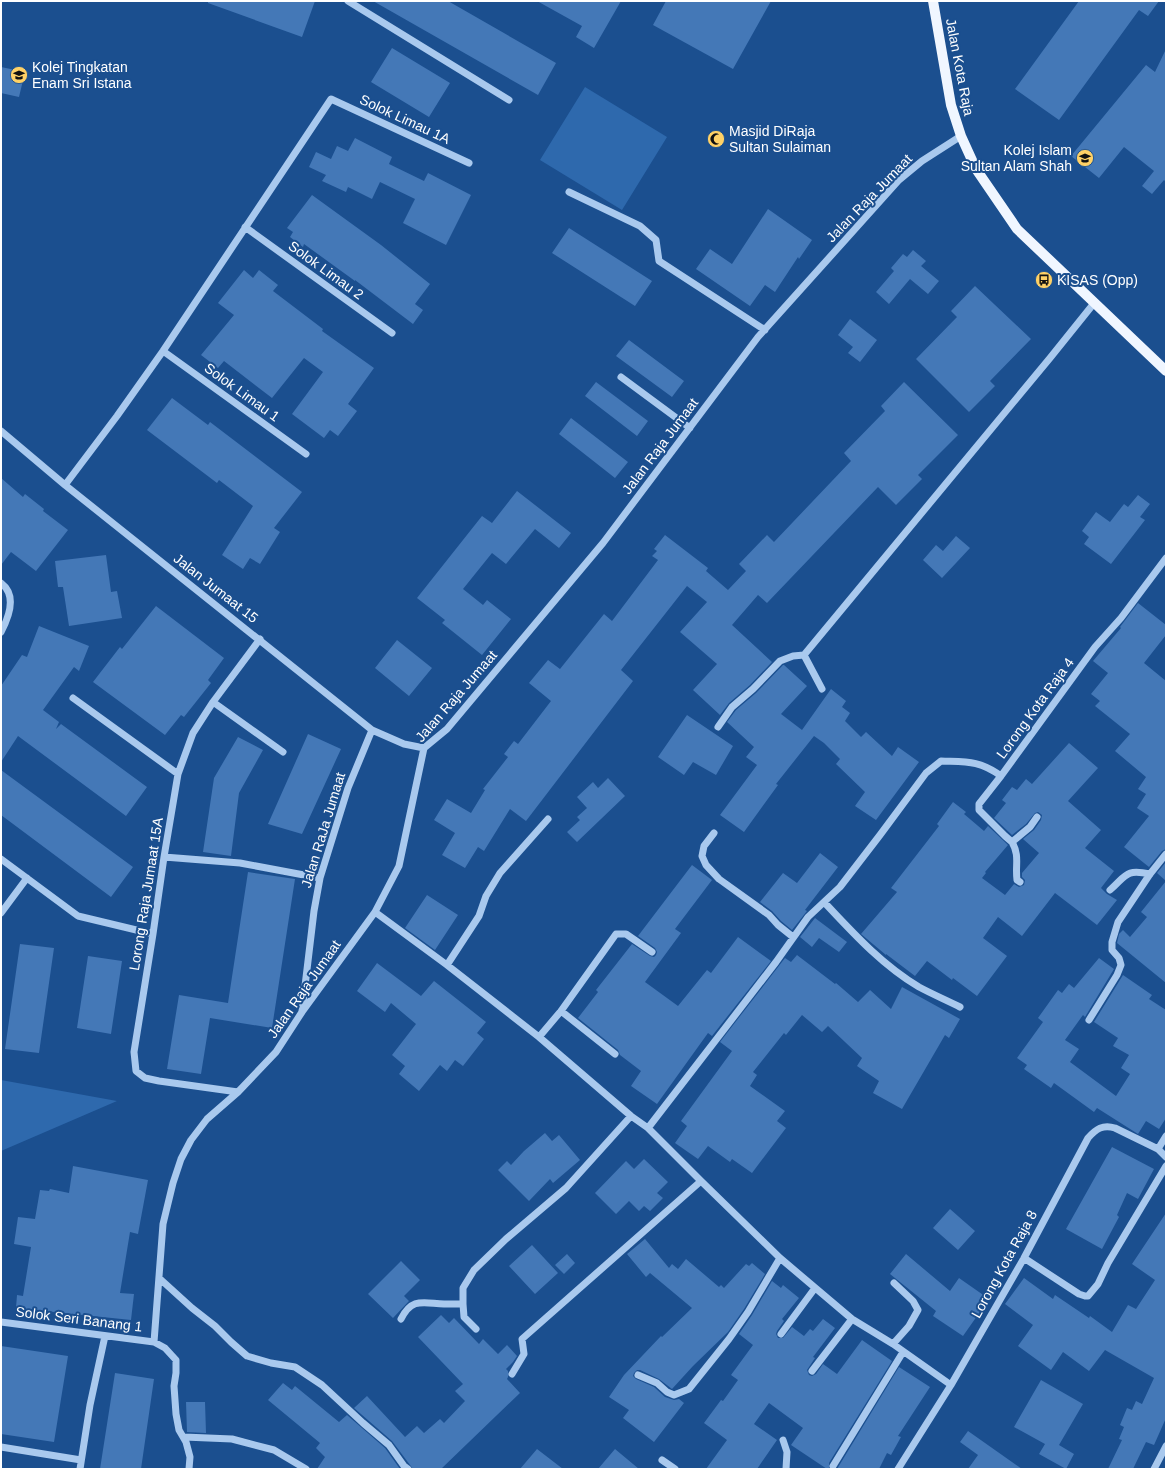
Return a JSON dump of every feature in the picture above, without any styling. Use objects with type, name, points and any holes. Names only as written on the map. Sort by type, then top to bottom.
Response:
[{"type":"main road","name":"Jalan Kota Raja","points":[[933,1],[951,105],[961,136],[976,169],[1017,229],[1166,371]]},
{"type":"street","points":[[348,1],[509,100]]},
{"type":"street","name":"Solok Limau 1A","points":[[245,227],[331,99],[469,163]]},
{"type":"street","name":"Jalan Raja Jumaat","points":[[154,1342],[163,1224],[173,1183],[181,1159],[191,1140],[207,1119],[238,1092],[276,1052],[302,1012],[375,912],[399,866],[424,748],[447,729],[598,549],[765,330],[900,180],[922,161],[961,136]]},
{"type":"street","points":[[569,192],[640,226],[656,240],[659,261],[765,330]]},
{"type":"street","points":[[65,485],[117,416],[163,351],[245,227]]},
{"type":"street","name":"Solok Limau 2","points":[[245,227],[392,333]]},
{"type":"street","points":[[718,727],[732,707],[753,689],[780,661],[804,654],[1095,302]]},
{"type":"street","name":"Solok Limau 1","points":[[163,351],[306,454]]},
{"type":"street","points":[[621,376],[690,428]]},
{"type":"street","name":"Jalan Jumaat 15","points":[[1,431],[65,485],[260,639],[372,730],[404,744],[424,748]]},
{"type":"street","name":"Lorong Kota Raja 4","points":[[1012,842],[979,810],[979,804],[1095,647],[1121,618],[1166,558]]},
{"type":"street","points":[[1,583],[6,587],[11,603],[1,632]]},
{"type":"street","name":"Lorong Raja Jumaat 15A","points":[[238,1092],[146,1078],[136,1071],[134,1052],[178,774],[193,733],[213,702],[260,639]]},
{"type":"street","points":[[804,654],[822,689]]},
{"type":"street","points":[[73,698],[178,774]]},
{"type":"street","points":[[213,702],[283,752]]},
{"type":"street","name":"Jalan RaJa Jumaat","points":[[302,1012],[314,911],[320,878],[348,788],[372,730]]},
{"type":"street","points":[[648,1128],[776,962],[808,916],[840,887],[880,836],[926,772],[941,761],[975,762],[993,769],[1001,776]]},
{"type":"street","points":[[1020,882],[1017,880],[1016,872],[1018,858],[1016,849],[1012,842],[1030,827],[1037,817]]},
{"type":"street","points":[[446,961],[460,944],[479,916],[486,896],[500,873],[548,819]]},
{"type":"street","points":[[714,833],[704,846],[702,856],[706,865],[718,879],[769,915],[778,926],[793,937]]},
{"type":"street","points":[[1089,1020],[1118,975],[1121,965],[1119,958],[1112,950],[1112,942],[1118,922],[1150,874],[1166,854]]},
{"type":"street","points":[[164,857],[240,863],[320,878]]},
{"type":"street","points":[[1,859],[78,916],[153,934]]},
{"type":"street","points":[[1110,890],[1122,876],[1135,871],[1150,874]]},
{"type":"street","points":[[1,913],[27,878]]},
{"type":"street","points":[[824,902],[863,943],[891,967],[918,986],[960,1007]]},
{"type":"street","points":[[375,912],[425,950],[446,961],[539,1037],[630,1116],[648,1128],[701,1182],[780,1258],[852,1320],[893,1344],[951,1384]]},
{"type":"street","points":[[539,1037],[561,1011],[616,934],[626,934],[652,952]]},
{"type":"street","points":[[561,1011],[615,1054]]},
{"type":"street","points":[[476,1329],[464,1317],[463,1304],[463,1288],[474,1270],[506,1239],[566,1188],[630,1116]]},
{"type":"street","name":"Lorong Kota Raja 8","points":[[898,1469],[951,1384],[1024,1258],[1088,1138],[1093,1132],[1101,1127],[1108,1126],[1115,1128],[1158,1149],[1166,1157]]},
{"type":"street","points":[[1158,1149],[1166,1136]]},
{"type":"street","points":[[1024,1258],[1079,1294],[1085,1296],[1090,1295],[1098,1284],[1108,1264],[1166,1166]]},
{"type":"street","points":[[512,1374],[524,1354],[522,1339],[701,1182]]},
{"type":"street","points":[[638,1375],[657,1383],[667,1392],[674,1395],[689,1389],[729,1339],[748,1312],[780,1258]]},
{"type":"street","points":[[159,1278],[192,1308],[215,1326],[247,1356],[271,1363],[296,1367],[322,1385],[363,1423],[390,1445],[404,1466],[408,1469]]},
{"type":"street","points":[[893,1344],[909,1326],[918,1310],[913,1301],[894,1283]]},
{"type":"street","points":[[781,1334],[815,1288]]},
{"type":"street","points":[[401,1319],[406,1309],[422,1302],[463,1304]]},
{"type":"street","points":[[812,1371],[852,1320]]},
{"type":"street","name":"Solok Seri Banang 1","points":[[1,1322],[154,1342]]},
{"type":"street","points":[[80,1469],[90,1405],[105,1336]]},
{"type":"street","points":[[154,1342],[165,1348],[176,1360],[174,1386],[176,1414],[179,1430],[184,1437],[190,1457],[189,1469]]},
{"type":"street","points":[[833,1466],[903,1352]]},
{"type":"street","points":[[184,1437],[232,1439],[274,1450],[306,1469]]},
{"type":"street","points":[[783,1440],[787,1452],[786,1469]]},
{"type":"street","points":[[1154,1469],[1166,1446]]},
{"type":"street","points":[[1,1447],[82,1460]]},
{"type":"street","points":[[662,1460],[675,1469]]},
{"type":"shaded area","points":[[585,87],[667,137],[622,210],[540,160]]},
{"type":"shaded area","points":[[1,1080],[117,1101],[1,1151]]},
{"type":"building","points":[[208,1],[315,1],[302,37],[208,3]]},
{"type":"building","points":[[373,1],[448,1],[556,63],[538,95]]},
{"type":"building","points":[[537,1],[621,1],[594,48],[576,37],[582,26]]},
{"type":"building","points":[[666,1],[771,1],[733,69],[653,25]]},
{"type":"building","points":[[1079,1],[1159,1],[1148,16],[1139,10],[1059,120],[1015,89]]},
{"type":"building","points":[[392,48],[450,83],[429,117],[371,82]]},
{"type":"building","points":[[1166,49],[1166,182],[1164,180],[1152,194],[1142,186],[1154,171],[1124,147],[1099,178],[1071,156],[1146,65],[1155,72]]},
{"type":"building","points":[[1,67],[25,72],[19,97],[1,93]]},
{"type":"building","points":[[355,138],[392,157],[389,164],[424,181],[428,173],[471,195],[446,245],[403,223],[415,199],[380,182],[372,199],[348,187],[346,192],[322,181],[326,175],[309,167],[316,152],[331,159],[337,146],[348,151]]},
{"type":"building","points":[[312,195],[381,245],[430,284],[415,304],[423,310],[413,324],[355,280],[304,244],[303,247],[290,237],[293,232],[287,228]]},
{"type":"building","points":[[768,209],[812,240],[799,259],[798,257],[775,292],[765,285],[750,306],[696,269],[710,249],[732,264]]},
{"type":"building","points":[[569,228],[652,281],[635,306],[552,253]]},
{"type":"building","points":[[913,250],[926,261],[921,266],[939,281],[928,294],[910,279],[889,304],[876,292],[894,271],[891,268],[903,254],[907,257]]},
{"type":"building","points":[[244,270],[253,278],[259,270],[278,285],[273,291],[323,329],[322,331],[374,368],[348,404],[357,411],[338,436],[330,430],[324,438],[292,414],[323,372],[304,358],[272,398],[224,361],[218,368],[201,355],[234,315],[218,303]]},
{"type":"building","points":[[975,286],[1031,339],[990,381],[995,386],[969,412],[916,359],[957,317],[951,311]]},
{"type":"building","points":[[850,319],[877,340],[860,362],[848,353],[853,347],[838,335]]},
{"type":"building","points":[[629,340],[684,381],[672,397],[616,356]]},
{"type":"building","points":[[596,382],[648,421],[637,436],[585,396]]},
{"type":"building","points":[[904,382],[958,435],[918,475],[922,479],[896,505],[878,487],[767,603],[758,595],[732,625],[772,662],[750,685],[729,703],[720,715],[693,690],[717,664],[680,632],[707,602],[687,586],[621,670],[633,681],[526,821],[510,809],[484,851],[478,847],[465,868],[442,855],[455,833],[434,820],[447,799],[471,813],[485,790],[483,789],[508,757],[504,754],[514,741],[518,744],[551,701],[529,683],[548,660],[560,669],[604,614],[612,621],[658,560],[652,556],[657,551],[654,549],[665,535],[708,568],[706,571],[728,590],[746,571],[739,564],[767,535],[774,542],[851,461],[844,453],[885,411],[881,406]]},
{"type":"building","points":[[172,398],[208,425],[210,422],[302,492],[274,528],[280,532],[260,564],[250,558],[243,569],[222,555],[253,506],[219,480],[217,483],[147,430]]},
{"type":"building","points":[[571,418],[628,462],[615,478],[559,434]]},
{"type":"building","points":[[1,478],[23,497],[25,494],[44,509],[43,511],[68,530],[36,571],[11,552],[1,565]]},
{"type":"building","points":[[517,491],[571,533],[559,548],[535,529],[506,564],[492,553],[463,589],[483,605],[487,600],[511,619],[482,655],[442,623],[445,620],[417,598],[482,516],[492,523]]},
{"type":"building","points":[[1138,495],[1150,504],[1140,517],[1145,520],[1111,564],[1084,544],[1089,537],[1082,531],[1096,512],[1110,522],[1124,504],[1128,507]]},
{"type":"building","points":[[956,536],[970,548],[942,578],[923,560],[936,545],[943,551]]},
{"type":"building","points":[[106,555],[111,592],[117,591],[122,618],[69,626],[63,587],[58,587],[55,561]]},
{"type":"building","points":[[1138,603],[1166,625],[1166,635],[1144,663],[1166,681],[1166,849],[1162,851],[1149,867],[1124,847],[1149,816],[1137,808],[1146,794],[1138,789],[1146,777],[1115,751],[1130,734],[1095,706],[1100,701],[1091,694],[1108,673],[1093,661],[1121,628],[1120,627]]},
{"type":"building","points":[[156,606],[224,658],[208,680],[211,683],[184,717],[181,715],[165,735],[93,682],[120,647],[122,649]]},
{"type":"building","points":[[39,626],[89,646],[79,671],[74,667],[43,710],[59,722],[56,729],[61,724],[147,787],[126,816],[18,736],[1,762],[1,686],[22,655],[27,657]]},
{"type":"building","points":[[397,640],[432,668],[409,696],[375,668]]},
{"type":"building","points":[[783,665],[807,686],[781,714],[802,730],[831,689],[846,701],[842,707],[850,713],[845,721],[861,737],[866,732],[892,756],[898,747],[919,762],[876,820],[855,806],[865,792],[836,764],[840,759],[824,743],[814,736],[776,784],[778,785],[744,832],[720,815],[757,765],[746,757],[754,747],[727,722],[736,710],[756,693]]},
{"type":"building","points":[[687,715],[733,746],[716,775],[693,762],[684,775],[658,757]]},
{"type":"building","points":[[308,734],[341,749],[302,834],[268,824]]},
{"type":"building","points":[[238,737],[263,750],[239,793],[231,856],[203,852],[214,778]]},
{"type":"building","points":[[1069,743],[1098,768],[1068,801],[1101,830],[1085,848],[1114,871],[1101,888],[1117,900],[1097,925],[1055,893],[1022,936],[998,917],[983,938],[1007,956],[977,996],[953,978],[952,980],[927,961],[915,976],[886,955],[861,934],[897,892],[891,888],[939,826],[937,824],[953,802],[966,812],[964,814],[984,831],[988,826],[1008,845],[985,872],[986,873],[982,878],[1005,895],[1014,884],[1019,887],[1024,885],[1025,880],[1022,877],[1022,873],[1039,853],[1023,839],[1034,830],[1041,820],[1042,815],[1038,812],[1035,813],[1026,824],[1012,835],[994,818],[1006,803],[1002,800],[1012,787],[1017,790],[1026,779],[1032,784]]},
{"type":"building","points":[[1,770],[133,867],[111,897],[1,815]]},
{"type":"building","points":[[608,778],[625,796],[577,842],[567,832],[580,820],[577,817],[587,808],[577,797],[593,782],[598,788]]},
{"type":"building","points":[[820,853],[838,867],[805,910],[807,911],[792,930],[760,902],[783,873],[797,883]]},
{"type":"building","points":[[1166,862],[1166,881],[1157,873]]},
{"type":"building","points":[[692,865],[712,880],[675,929],[681,933],[645,982],[678,1006],[707,970],[711,973],[738,937],[771,961],[712,1036],[708,1033],[657,1104],[631,1086],[641,1071],[620,1055],[618,1050],[578,1018],[598,992],[596,990],[632,944],[650,956],[654,957],[656,955],[657,952],[655,948],[638,936]]},
{"type":"building","points":[[248,872],[295,879],[272,1028],[210,1018],[201,1074],[167,1069],[179,995],[228,1003]]},
{"type":"building","points":[[1166,881],[1166,983],[1117,943],[1119,934],[1123,930],[1130,937],[1147,917],[1141,912]]},
{"type":"building","points":[[427,895],[458,915],[435,950],[405,928]]},
{"type":"building","points":[[815,918],[847,942],[839,952],[819,938],[812,947],[800,937]]},
{"type":"building","points":[[20,944],[54,948],[39,1053],[5,1049]]},
{"type":"building","points":[[797,955],[835,984],[836,983],[858,1002],[870,990],[891,1009],[902,987],[960,1019],[949,1038],[945,1035],[902,1109],[873,1093],[879,1081],[857,1066],[862,1058],[828,1026],[822,1032],[802,1015],[786,1035],[784,1033],[753,1072],[757,1075],[750,1086],[785,1111],[777,1121],[786,1128],[752,1173],[732,1159],[730,1162],[708,1146],[698,1159],[675,1143],[687,1126],[681,1121],[732,1051],[720,1042],[785,958],[791,962]]},
{"type":"building","points":[[88,956],[122,961],[111,1034],[77,1028]]},
{"type":"building","points":[[1099,958],[1114,969],[1085,1017],[1083,1015],[1065,1040],[1079,1049],[1070,1062],[1116,1096],[1130,1074],[1121,1068],[1129,1055],[1113,1046],[1118,1038],[1094,1022],[1123,975],[1152,995],[1149,999],[1166,1010],[1166,1118],[1159,1129],[1146,1121],[1138,1134],[1097,1108],[1094,1112],[1054,1083],[1051,1088],[1024,1069],[1027,1065],[1017,1058],[1043,1022],[1038,1018],[1058,990],[1062,993],[1069,984],[1074,988]]},
{"type":"building","points":[[377,963],[421,996],[434,981],[486,1022],[477,1033],[484,1039],[463,1066],[455,1060],[447,1071],[440,1065],[419,1091],[399,1074],[405,1066],[392,1055],[416,1024],[391,1003],[385,1012],[357,991]]},
{"type":"building","points":[[545,1133],[552,1141],[559,1135],[580,1160],[553,1183],[550,1179],[529,1201],[498,1170],[507,1161],[511,1165],[524,1151]]},
{"type":"building","points":[[1112,1147],[1154,1169],[1138,1199],[1127,1193],[1117,1215],[1119,1217],[1102,1249],[1066,1229]]},
{"type":"building","points":[[644,1159],[668,1182],[657,1193],[663,1198],[650,1211],[644,1206],[639,1211],[629,1201],[616,1214],[595,1193],[626,1161],[634,1169]]},
{"type":"building","points":[[73,1166],[148,1180],[138,1234],[130,1232],[120,1293],[134,1294],[131,1320],[16,1308],[17,1295],[23,1296],[31,1247],[14,1244],[18,1217],[35,1219],[40,1190],[49,1191],[50,1189],[69,1193]]},
{"type":"building","points":[[950,1209],[975,1231],[958,1250],[933,1228]]},
{"type":"building","points":[[1166,1213],[1166,1418],[1154,1445],[1146,1442],[1133,1469],[1108,1469],[1122,1440],[1119,1439],[1124,1427],[1120,1425],[1127,1408],[1132,1410],[1136,1401],[1142,1404],[1154,1378],[1105,1350],[1089,1371],[1063,1352],[1051,1370],[1018,1346],[1033,1325],[1005,1304],[1024,1278],[1053,1299],[1055,1295],[1089,1318],[1090,1316],[1112,1332],[1128,1305],[1136,1309],[1155,1280],[1132,1264]]},
{"type":"building","points":[[645,1239],[669,1268],[672,1264],[678,1269],[686,1259],[719,1287],[721,1285],[724,1288],[746,1264],[749,1266],[752,1263],[765,1274],[728,1332],[672,1389],[659,1379],[640,1370],[637,1370],[634,1373],[633,1376],[636,1379],[654,1387],[665,1397],[674,1400],[679,1399],[684,1403],[654,1442],[623,1418],[629,1410],[609,1397],[624,1375],[661,1336],[662,1337],[692,1308],[650,1273],[646,1277],[627,1254]]},
{"type":"building","points":[[532,1245],[558,1273],[535,1294],[509,1266]]},
{"type":"building","points":[[567,1254],[575,1263],[564,1274],[555,1265]]},
{"type":"building","points":[[906,1254],[950,1291],[959,1278],[989,1299],[963,1336],[933,1316],[936,1311],[890,1274]]},
{"type":"building","points":[[401,1261],[420,1280],[404,1296],[409,1301],[393,1318],[368,1294]]},
{"type":"building","points":[[772,1281],[781,1288],[783,1285],[799,1298],[782,1319],[784,1321],[776,1334],[778,1338],[783,1338],[792,1327],[804,1336],[810,1329],[813,1331],[823,1319],[835,1328],[813,1357],[815,1358],[807,1370],[809,1375],[812,1376],[816,1374],[823,1364],[837,1374],[862,1340],[892,1361],[829,1463],[829,1469],[791,1445],[803,1428],[769,1403],[754,1424],[777,1440],[757,1469],[706,1469],[727,1440],[704,1423],[721,1400],[723,1401],[738,1380],[731,1375],[753,1345],[739,1334]]},
{"type":"building","points":[[441,1315],[449,1323],[454,1318],[479,1344],[483,1339],[498,1354],[507,1345],[517,1356],[506,1369],[508,1371],[507,1379],[520,1393],[441,1469],[413,1469],[392,1441],[354,1408],[367,1396],[405,1437],[417,1426],[424,1433],[440,1419],[444,1423],[465,1401],[455,1391],[463,1384],[418,1337]]},
{"type":"building","points":[[1,1346],[68,1356],[54,1442],[1,1434]]},
{"type":"building","points":[[899,1367],[930,1387],[898,1436],[901,1437],[891,1455],[887,1453],[879,1469],[837,1469]]},
{"type":"building","points":[[115,1373],[154,1379],[141,1469],[100,1469]]},
{"type":"building","points":[[1041,1380],[1083,1404],[1059,1445],[1074,1454],[1066,1469],[1039,1454],[1045,1444],[1014,1427]]},
{"type":"building","points":[[283,1383],[292,1390],[295,1386],[339,1422],[347,1415],[385,1448],[400,1469],[317,1469],[325,1457],[316,1448],[320,1443],[268,1400]]},
{"type":"building","points":[[186,1402],[205,1402],[206,1433],[187,1432]]},
{"type":"building","points":[[968,1431],[1022,1469],[968,1469],[978,1455],[960,1442]]},
{"type":"building","points":[[537,1449],[563,1469],[520,1469]]},
{"type":"building","points":[[615,1449],[639,1469],[598,1469]]},
{"type":"place","name":"Kolej Tingkatan Enam Sri Istana","points":[[19,75]]},
{"type":"place","name":"Masjid DiRaja Sultan Sulaiman","points":[[716,139]]},
{"type":"place","name":"Kolej Islam Sultan Alam Shah","points":[[1085,158]]},
{"type":"place","name":"KISAS (Opp)","points":[[1044,280]]}]
